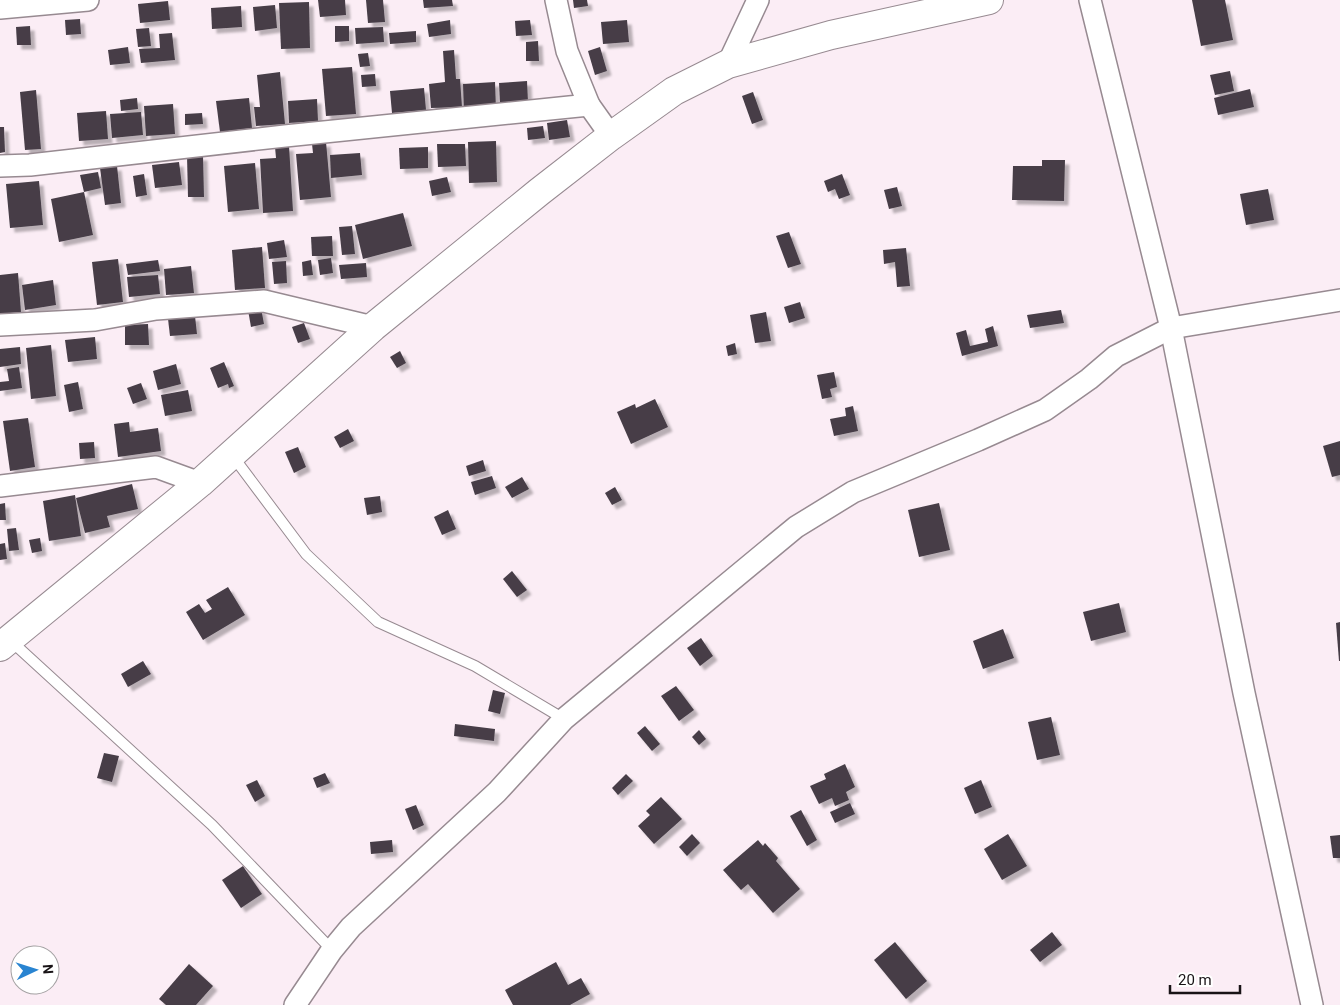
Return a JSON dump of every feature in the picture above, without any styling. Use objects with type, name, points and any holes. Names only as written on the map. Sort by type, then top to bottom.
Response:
[{"type":"main road","points":[[5,643],[200,483],[373,327],[539,192],[611,136],[674,92],[728,64],[831,35],[989,0]]},
{"type":"street","points":[[0,8],[88,0]]},
{"type":"street","points":[[556,0],[567,51],[589,105],[611,136]]},
{"type":"street","points":[[728,64],[758,0]]},
{"type":"street","points":[[1090,0],[1171,328],[1242,683],[1312,1005]]},
{"type":"street","points":[[0,166],[30,165],[285,136],[589,105]]},
{"type":"street","points":[[295,1005],[332,950],[351,927],[497,792],[564,719],[796,527],[853,492],[1045,410],[1116,356],[1171,328],[1340,300]]},
{"type":"street","points":[[0,326],[96,320],[156,309],[264,301],[373,327]]},
{"type":"street","points":[[0,486],[156,467],[200,483]]},
{"type":"lane","points":[[231,454],[306,554],[378,622],[474,666],[564,719]]},
{"type":"lane","points":[[5,643],[212,825],[332,950]]},
{"type":"building","points":[[318,0],[345,0],[346,15],[320,17]]},
{"type":"building","points":[[366,0],[383,0],[385,22],[368,23]]},
{"type":"building","points":[[423,0],[452,0],[453,6],[424,8]]},
{"type":"building","points":[[573,0],[587,0],[588,6],[574,8]]},
{"type":"building","points":[[1192,0],[1225,0],[1233,40],[1201,46]]},
{"type":"building","points":[[168,1],[170,20],[140,23],[138,4]]},
{"type":"building","points":[[309,2],[310,48],[281,49],[279,3]]},
{"type":"building","points":[[275,5],[277,28],[255,31],[253,7]]},
{"type":"building","points":[[241,6],[242,27],[212,29],[211,8]]},
{"type":"building","points":[[80,19],[81,34],[66,35],[65,20]]},
{"type":"building","points":[[450,20],[451,34],[429,37],[427,24]]},
{"type":"building","points":[[530,20],[532,35],[516,36],[515,21]]},
{"type":"building","points":[[627,20],[629,42],[603,44],[601,22]]},
{"type":"building","points":[[30,26],[31,45],[17,45],[16,27]]},
{"type":"building","points":[[335,26],[349,26],[349,41],[335,42]]},
{"type":"building","points":[[383,27],[384,42],[356,44],[355,28]]},
{"type":"building","points":[[149,28],[151,46],[138,47],[136,29]]},
{"type":"building","points":[[416,31],[416,42],[390,44],[389,33]]},
{"type":"building","points":[[172,33],[175,60],[141,63],[139,49],[160,48],[159,34]]},
{"type":"building","points":[[538,41],[539,61],[526,61],[526,42]]},
{"type":"building","points":[[128,47],[130,63],[110,65],[108,50]]},
{"type":"building","points":[[600,47],[607,71],[595,75],[588,51]]},
{"type":"building","points":[[454,50],[456,79],[460,79],[462,107],[431,108],[429,84],[445,82],[443,51]]},
{"type":"building","points":[[368,53],[370,66],[360,67],[358,54]]},
{"type":"building","points":[[352,67],[356,114],[326,116],[322,69]]},
{"type":"building","points":[[1230,71],[1234,91],[1215,95],[1210,75]]},
{"type":"building","points":[[280,72],[285,124],[256,126],[254,107],[260,107],[257,75]]},
{"type":"building","points":[[375,74],[376,86],[362,87],[361,75]]},
{"type":"building","points":[[527,81],[528,102],[500,104],[499,83]]},
{"type":"building","points":[[495,82],[496,110],[464,112],[463,84]]},
{"type":"building","points":[[424,88],[426,110],[392,113],[390,91]]},
{"type":"building","points":[[1250,89],[1254,107],[1218,115],[1214,98]]},
{"type":"building","points":[[36,90],[41,149],[25,150],[20,92]]},
{"type":"building","points":[[753,92],[763,120],[752,124],[742,96]]},
{"type":"building","points":[[137,98],[138,109],[121,111],[120,100]]},
{"type":"building","points":[[249,98],[252,128],[220,132],[216,101]]},
{"type":"building","points":[[317,99],[318,121],[289,123],[288,101]]},
{"type":"building","points":[[173,104],[175,134],[146,136],[144,106]]},
{"type":"building","points":[[106,111],[108,139],[79,141],[77,113]]},
{"type":"building","points":[[141,112],[143,135],[112,138],[110,114]]},
{"type":"building","points":[[202,113],[203,124],[185,125],[185,114]]},
{"type":"building","points":[[567,120],[570,137],[549,140],[547,123]]},
{"type":"building","points":[[543,126],[545,138],[528,140],[527,128]]},
{"type":"building","points":[[0,127],[4,127],[5,152],[0,153]]},
{"type":"building","points":[[496,141],[497,182],[469,183],[468,142]]},
{"type":"building","points":[[326,142],[331,197],[300,200],[296,154],[313,153],[312,144]]},
{"type":"building","points":[[437,144],[465,144],[466,166],[438,167]]},
{"type":"building","points":[[289,146],[293,211],[263,213],[260,159],[276,158],[275,147]]},
{"type":"building","points":[[428,147],[428,168],[400,169],[399,148]]},
{"type":"building","points":[[360,153],[362,175],[331,178],[330,155]]},
{"type":"building","points":[[187,156],[203,156],[204,197],[188,197]]},
{"type":"building","points":[[1042,160],[1065,160],[1064,201],[1012,200],[1013,166],[1042,166]]},
{"type":"building","points":[[179,162],[182,185],[155,188],[152,165]]},
{"type":"building","points":[[255,163],[259,209],[228,212],[224,166]]},
{"type":"building","points":[[117,166],[121,203],[105,205],[100,168]]},
{"type":"building","points":[[98,172],[101,188],[84,192],[80,175]]},
{"type":"building","points":[[144,174],[147,195],[136,197],[133,176]]},
{"type":"building","points":[[842,174],[850,195],[839,199],[835,189],[828,192],[824,181]]},
{"type":"building","points":[[447,177],[451,192],[432,196],[429,181]]},
{"type":"building","points":[[39,181],[43,225],[10,228],[6,184]]},
{"type":"building","points":[[897,187],[902,206],[889,209],[884,190]]},
{"type":"building","points":[[1268,189],[1274,220],[1246,225],[1240,194]]},
{"type":"building","points":[[84,192],[93,235],[59,242],[51,199]]},
{"type":"building","points":[[403,213],[412,246],[363,259],[355,225]]},
{"type":"building","points":[[352,226],[355,254],[342,255],[339,227]]},
{"type":"building","points":[[789,232],[801,264],[788,268],[776,236]]},
{"type":"building","points":[[332,236],[333,256],[312,256],[311,237]]},
{"type":"building","points":[[284,240],[287,257],[269,259],[267,243]]},
{"type":"building","points":[[262,247],[265,288],[235,290],[232,250]]},
{"type":"building","points":[[906,248],[910,286],[897,287],[895,262],[884,264],[883,250]]},
{"type":"building","points":[[331,258],[333,273],[320,275],[318,260]]},
{"type":"building","points":[[118,259],[123,302],[97,305],[92,262]]},
{"type":"building","points":[[158,260],[160,271],[128,275],[126,264]]},
{"type":"building","points":[[311,260],[313,275],[303,276],[302,262]]},
{"type":"building","points":[[286,261],[287,283],[274,284],[272,262]]},
{"type":"building","points":[[366,263],[367,277],[341,279],[339,265]]},
{"type":"building","points":[[191,266],[194,293],[166,295],[164,269]]},
{"type":"building","points":[[18,273],[21,312],[0,314],[0,275]]},
{"type":"building","points":[[158,275],[160,294],[129,297],[127,277]]},
{"type":"building","points":[[53,280],[56,305],[25,310],[22,285]]},
{"type":"building","points":[[800,302],[805,318],[789,323],[784,307]]},
{"type":"building","points":[[261,308],[264,324],[251,327],[248,310]]},
{"type":"building","points":[[1061,310],[1064,323],[1030,328],[1027,315]]},
{"type":"building","points":[[766,312],[771,341],[755,343],[750,315]]},
{"type":"building","points":[[195,316],[197,334],[170,336],[168,319]]},
{"type":"building","points":[[304,323],[310,339],[298,343],[292,327]]},
{"type":"building","points":[[148,324],[149,345],[125,345],[125,325]]},
{"type":"building","points":[[993,326],[998,346],[962,356],[956,333],[966,330],[970,346],[988,342],[985,329]]},
{"type":"building","points":[[95,337],[97,359],[68,362],[65,340]]},
{"type":"building","points":[[735,343],[737,354],[728,356],[726,346]]},
{"type":"building","points":[[51,345],[56,396],[31,399],[26,348]]},
{"type":"building","points":[[20,347],[21,364],[0,367],[0,349]]},
{"type":"building","points":[[400,351],[406,363],[397,368],[390,357]]},
{"type":"building","points":[[224,362],[234,386],[229,388],[228,384],[218,388],[210,368]]},
{"type":"building","points":[[176,364],[181,384],[158,390],[153,371]]},
{"type":"building","points":[[19,367],[22,388],[0,391],[0,382],[9,381],[7,369]]},
{"type":"building","points":[[834,372],[837,387],[830,389],[832,397],[822,399],[817,375]]},
{"type":"building","points":[[78,382],[83,409],[69,412],[64,385]]},
{"type":"building","points":[[141,383],[147,399],[133,404],[127,388]]},
{"type":"building","points":[[188,390],[192,411],[165,416],[161,395]]},
{"type":"building","points":[[655,399],[668,427],[631,444],[617,412],[635,404],[636,408]]},
{"type":"building","points":[[853,406],[858,431],[834,436],[830,419],[846,416],[845,408]]},
{"type":"building","points":[[28,418],[35,467],[10,471],[3,421]]},
{"type":"building","points":[[129,422],[130,432],[158,428],[161,451],[118,457],[114,424]]},
{"type":"building","points":[[348,429],[354,441],[340,448],[334,437]]},
{"type":"building","points":[[1340,441],[1340,475],[1332,477],[1323,446]]},
{"type":"building","points":[[94,442],[95,458],[80,459],[79,443]]},
{"type":"building","points":[[298,447],[306,467],[294,473],[285,452]]},
{"type":"building","points":[[483,460],[486,471],[469,476],[466,466]]},
{"type":"building","points":[[492,476],[496,488],[475,495],[471,482]]},
{"type":"building","points":[[522,477],[529,489],[512,498],[505,487]]},
{"type":"building","points":[[132,484],[138,509],[107,516],[110,527],[85,533],[76,498]]},
{"type":"building","points":[[615,487],[622,500],[612,505],[605,493]]},
{"type":"building","points":[[75,495],[81,536],[49,541],[43,501]]},
{"type":"building","points":[[380,496],[382,512],[367,515],[364,498]]},
{"type":"building","points":[[5,503],[6,520],[0,520],[0,504]]},
{"type":"building","points":[[939,503],[950,550],[919,557],[908,510]]},
{"type":"building","points":[[448,510],[456,529],[442,535],[434,517]]},
{"type":"building","points":[[16,528],[19,550],[9,551],[7,529]]},
{"type":"building","points":[[40,538],[42,551],[32,553],[29,540]]},
{"type":"building","points":[[5,543],[7,559],[0,560],[0,544]]},
{"type":"building","points":[[512,571],[527,590],[517,597],[503,579]]},
{"type":"building","points":[[228,587],[245,615],[203,640],[186,612],[199,604],[205,613],[212,609],[206,600]]},
{"type":"building","points":[[1119,603],[1126,632],[1091,641],[1083,612]]},
{"type":"building","points":[[1340,622],[1340,661],[1339,661],[1336,623]]},
{"type":"building","points":[[1003,629],[1014,658],[983,669],[973,641]]},
{"type":"building","points":[[701,638],[713,656],[700,666],[687,648]]},
{"type":"building","points":[[143,661],[151,674],[128,687],[121,674]]},
{"type":"building","points":[[676,686],[694,710],[679,721],[661,696]]},
{"type":"building","points":[[493,690],[505,693],[500,714],[488,711]]},
{"type":"building","points":[[1051,717],[1060,755],[1037,760],[1028,722]]},
{"type":"building","points":[[455,724],[495,729],[494,741],[454,736]]},
{"type":"building","points":[[645,726],[660,744],[652,751],[637,733]]},
{"type":"building","points":[[699,730],[706,739],[699,745],[692,737]]},
{"type":"building","points":[[104,753],[119,756],[112,782],[97,778]]},
{"type":"building","points":[[845,764],[855,787],[846,792],[849,800],[835,806],[832,798],[819,804],[810,786],[826,779],[824,774]]},
{"type":"building","points":[[325,773],[330,783],[317,788],[313,778]]},
{"type":"building","points":[[626,774],[633,781],[618,795],[612,788]]},
{"type":"building","points":[[257,780],[265,796],[255,802],[246,785]]},
{"type":"building","points":[[981,780],[992,807],[975,814],[964,788]]},
{"type":"building","points":[[661,797],[682,819],[654,844],[638,826],[650,815],[646,811]]},
{"type":"building","points":[[850,803],[855,814],[835,823],[830,812]]},
{"type":"building","points":[[416,805],[424,825],[413,830],[405,809]]},
{"type":"building","points":[[801,810],[817,840],[807,846],[790,816]]},
{"type":"building","points":[[692,834],[700,843],[687,856],[679,847]]},
{"type":"building","points":[[1008,834],[1027,866],[1002,880],[984,849]]},
{"type":"building","points":[[1340,835],[1340,858],[1333,858],[1330,836]]},
{"type":"building","points":[[392,840],[393,852],[371,854],[370,842]]},
{"type":"building","points":[[758,840],[763,846],[765,843],[778,858],[776,861],[800,889],[773,913],[748,884],[741,890],[723,870]]},
{"type":"building","points":[[243,866],[262,894],[241,908],[222,880]]},
{"type":"building","points":[[1052,932],[1062,945],[1040,962],[1030,950]]},
{"type":"building","points":[[895,942],[927,981],[906,999],[874,960]]},
{"type":"building","points":[[556,962],[568,985],[581,978],[590,994],[570,1005],[513,1005],[505,990]]},
{"type":"building","points":[[189,964],[213,986],[196,1005],[166,1005],[159,999]]}]
